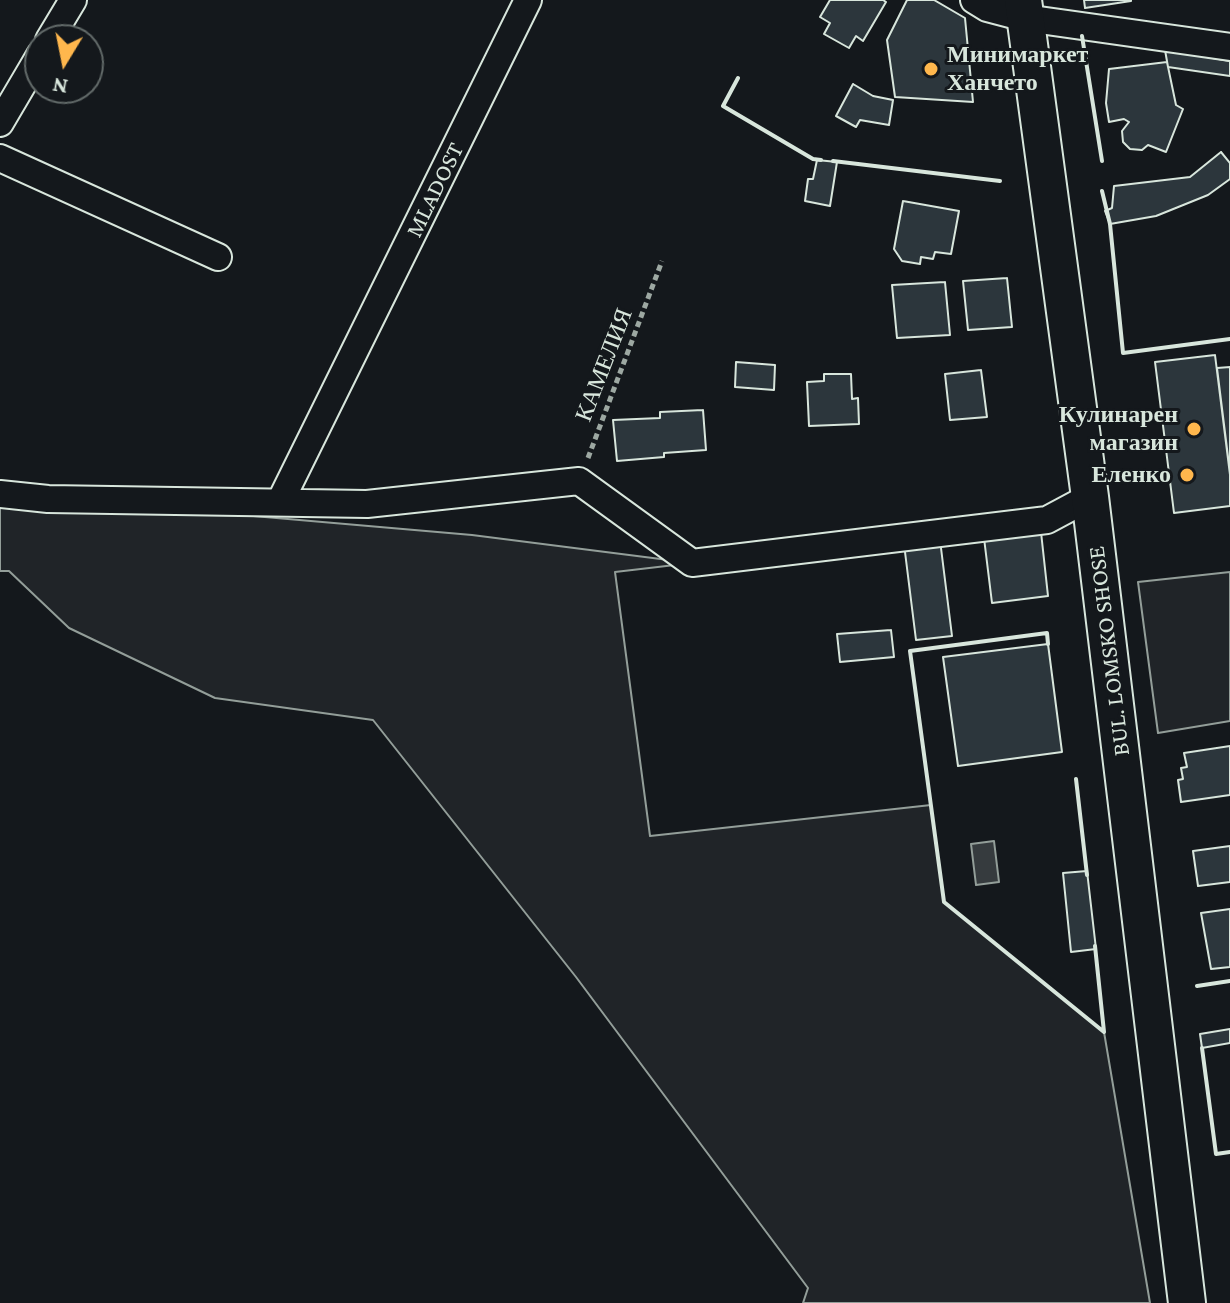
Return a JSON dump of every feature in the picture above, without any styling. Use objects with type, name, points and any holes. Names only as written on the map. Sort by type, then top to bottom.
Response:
[{"type":"main road","name":"BUL. LOMSKO SHOSE","points":[[1040,10],[1090,497],[1187,1303]]},
{"type":"street","points":[[59,24],[73,0]]},
{"type":"street","name":"MLADOST","points":[[280,502],[528,0]]},
{"type":"street","points":[[983,3],[1040,10],[1230,47]]},
{"type":"street","points":[[0,123],[24,82]]},
{"type":"street","points":[[0,158],[218,257]]},
{"type":"street","points":[[0,494],[48,499],[367,504],[579,481],[692,563],[1047,520],[1090,497]]},
{"type":"path","name":"КАМЕЛИЯ","points":[[579,481],[662,261]]},
{"type":"shaded area","points":[[0,494],[472,535],[692,563],[615,572],[650,836],[931,805],[944,902],[1104,1032],[1150,1303],[803,1303],[808,1288],[576,977],[373,720],[215,698],[69,628],[9,571],[0,571]]},
{"type":"shaded area","points":[[1230,572],[1230,721],[1158,733],[1138,582]]},
{"type":"shaded area","points":[[994,841],[999,882],[976,885],[971,844]]},
{"type":"building","points":[[830,0],[886,2],[863,41],[856,36],[849,48],[824,34],[830,23],[820,17]]},
{"type":"building","name":"Минимаркет Ханчето","points":[[907,0],[934,0],[965,18],[973,102],[895,97],[887,40]]},
{"type":"building","points":[[1084,0],[1131,0],[1131,1],[1085,8]]},
{"type":"building","points":[[1165,50],[1230,61],[1230,76],[1168,67]]},
{"type":"building","points":[[1167,62],[1176,105],[1183,109],[1166,152],[1148,145],[1142,150],[1130,149],[1123,142],[1122,131],[1129,122],[1124,119],[1109,122],[1106,103],[1109,69]]},
{"type":"building","points":[[853,84],[873,96],[893,100],[889,125],[860,120],[856,127],[836,116]]},
{"type":"building","points":[[1221,152],[1230,163],[1230,179],[1208,195],[1156,216],[1110,224],[1105,211],[1112,208],[1114,186],[1190,177]]},
{"type":"building","points":[[817,160],[837,162],[830,206],[805,201],[808,179],[813,179]]},
{"type":"building","points":[[903,201],[959,211],[951,254],[935,252],[933,259],[921,257],[920,264],[902,261],[894,249]]},
{"type":"building","points":[[1007,278],[1012,327],[968,330],[963,281]]},
{"type":"building","points":[[945,282],[950,335],[897,338],[892,285]]},
{"type":"building","points":[[1215,355],[1230,475],[1230,506],[1174,513],[1155,362]]},
{"type":"building","points":[[736,362],[775,365],[774,390],[735,387]]},
{"type":"building","points":[[1230,367],[1230,473],[1217,368]]},
{"type":"building","points":[[981,370],[987,417],[950,420],[945,374]]},
{"type":"building","points":[[824,374],[851,374],[852,399],[858,398],[859,424],[809,426],[807,382],[824,381]]},
{"type":"building","points":[[703,410],[706,450],[617,461],[613,420],[660,418],[660,412]]},
{"type":"building","points":[[1041,532],[1048,596],[992,603],[984,538]]},
{"type":"building","points":[[940,540],[952,636],[916,640],[904,544]]},
{"type":"building","points":[[891,630],[894,657],[840,662],[837,634]]},
{"type":"building","points":[[1048,644],[1062,752],[958,766],[943,657]]},
{"type":"building","points":[[1230,746],[1230,795],[1181,802],[1178,780],[1183,779],[1181,768],[1187,767],[1184,753]]},
{"type":"building","points":[[1230,846],[1230,882],[1198,886],[1193,851]]},
{"type":"building","points":[[1087,871],[1096,949],[1071,952],[1063,873]]},
{"type":"building","points":[[1230,909],[1230,967],[1211,969],[1201,913]]},
{"type":"building","points":[[1230,1029],[1230,1043],[1202,1048],[1200,1034]]},
{"type":"wall","points":[[1082,36],[1102,161]]},
{"type":"wall","points":[[738,78],[723,106],[813,159],[821,160]]},
{"type":"wall","points":[[833,161],[1000,181]]},
{"type":"wall","points":[[1102,191],[1110,224],[1123,353],[1230,339]]},
{"type":"wall","points":[[1048,644],[1047,633],[910,651],[944,902],[1104,1032],[1095,946]]},
{"type":"wall","points":[[1076,779],[1087,875]]},
{"type":"wall","points":[[1197,986],[1230,981]]},
{"type":"wall","points":[[1202,1048],[1216,1154],[1230,1152]]},
{"type":"place","name":"Минимаркет Ханчето","points":[[931,69]]},
{"type":"place","name":"Кулинарен магазин","points":[[1194,429]]},
{"type":"place","name":"Еленко","points":[[1187,475]]}]
